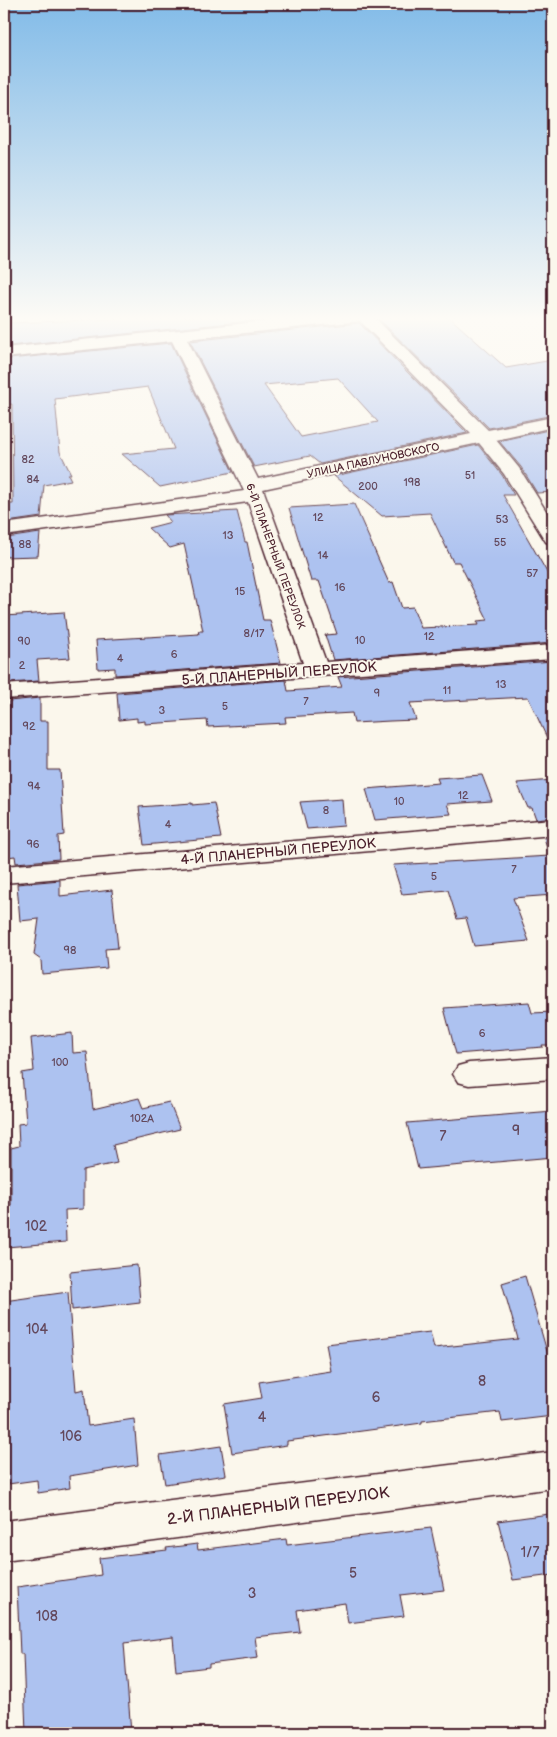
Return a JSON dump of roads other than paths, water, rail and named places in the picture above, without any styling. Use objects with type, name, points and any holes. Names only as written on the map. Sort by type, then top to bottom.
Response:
[{"type":"street","name":"6-Й ПЛАНЕРНЫЙ ПЕРЕУЛОК","points":[[208,397],[254,490],[317,670]]},
{"type":"street","points":[[444,397],[484,437],[512,472],[553,538]]},
{"type":"street","name":"УЛИЦА ПАВЛУНОВСКОГО","points":[[4,530],[173,508],[553,422]]},
{"type":"street","name":"5-Й ПЛАНЕРНЫЙ ПЕРЕУЛОК","points":[[4,692],[553,652]]},
{"type":"street","name":"4-Й ПЛАНЕРНЫЙ ПЕРЕУЛОК","points":[[4,874],[553,827]]},
{"type":"street","points":[[469,1074],[553,1068]]},
{"type":"street","name":"2-Й ПЛАНЕРНЫЙ ПЕРЕУЛОК","points":[[4,1541],[553,1470]]}]
